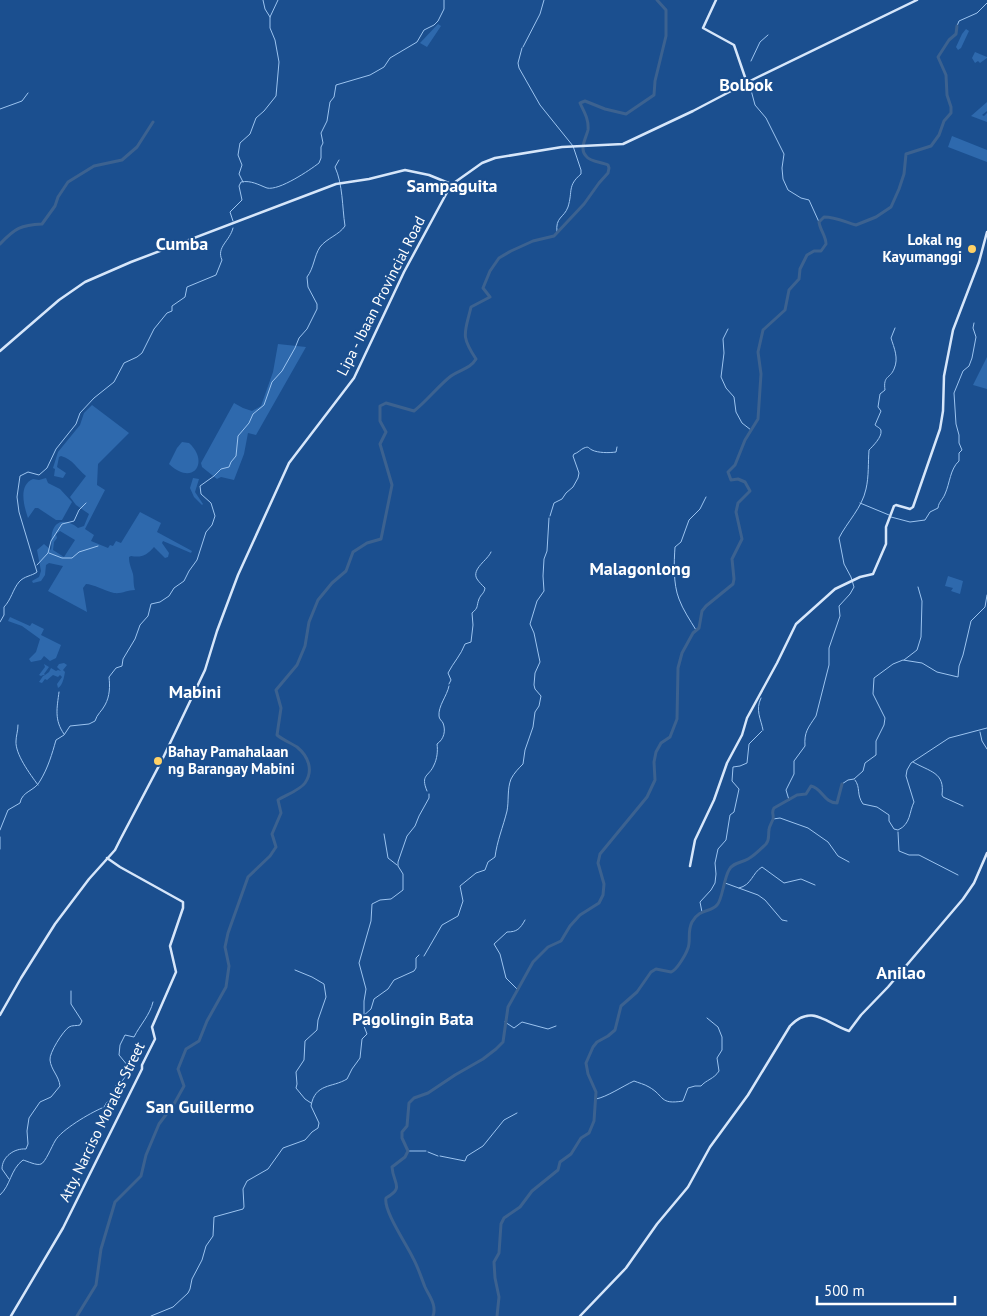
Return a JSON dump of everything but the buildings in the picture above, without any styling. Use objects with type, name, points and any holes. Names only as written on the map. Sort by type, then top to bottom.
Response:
[{"type":"street","points":[[716,0],[703,28],[734,45],[747,82]]},
{"type":"street","name":"Lipa - Ibaan Provincial Road","points":[[0,1015],[20,978],[54,924],[114,850],[126,829],[164,756],[205,670],[215,636],[237,578],[288,466],[298,450],[354,378],[404,272],[451,185],[490,160],[573,146],[623,144],[918,0]]},
{"type":"street","points":[[0,351],[59,300],[85,282],[131,262],[340,183],[369,179],[405,170],[429,175],[451,185]]},
{"type":"street","points":[[690,866],[695,840],[714,800],[727,763],[742,735],[747,718],[778,663],[796,624],[835,589],[854,579],[874,574],[886,544],[886,528],[894,506],[910,509],[913,507],[940,428],[943,411],[944,376],[955,325],[987,232]]},
{"type":"street","points":[[580,1316],[626,1268],[657,1224],[688,1187],[710,1147],[748,1095],[790,1026],[801,1018],[817,1015],[849,1031],[963,898],[974,883],[987,853]]},
{"type":"street","name":"Atty. Narciso Morales Street","points":[[11,1316],[63,1228],[154,1042],[155,1038],[152,1027],[176,972],[170,946],[183,908],[183,902],[107,858]]},
{"type":"shaded area","points":[[438,24],[441,26],[427,47],[420,43]]},
{"type":"shaded area","points":[[966,29],[969,31],[961,48],[958,50],[956,47]]},
{"type":"shaded area","points":[[975,52],[987,58],[980,63],[978,61],[975,63],[972,58]]},
{"type":"shaded area","points":[[987,102],[987,111],[982,115],[984,116],[987,113],[987,122],[971,116]]},
{"type":"shaded area","points":[[952,136],[987,150],[987,162],[948,147]]},
{"type":"shaded area","points":[[278,344],[306,347],[256,435],[248,433],[244,454],[234,480],[221,477],[217,479],[202,467],[201,463],[234,403],[252,411],[261,406],[273,372]]},
{"type":"shaded area","points":[[987,357],[987,389],[973,385]]},
{"type":"shaded area","points":[[92,405],[129,433],[98,464],[97,485],[105,490],[85,529],[94,535],[91,541],[108,548],[110,545],[113,546],[116,541],[121,543],[140,512],[161,523],[157,532],[192,551],[191,553],[163,541],[162,543],[169,553],[168,557],[165,558],[154,547],[144,555],[129,557],[135,590],[114,593],[86,584],[83,588],[87,612],[48,591],[63,566],[49,563],[46,565],[45,575],[41,581],[33,583],[32,581],[39,577],[41,571],[37,550],[44,544],[51,550],[52,533],[56,525],[66,522],[78,528],[84,526],[89,514],[76,505],[70,497],[86,476],[72,462],[61,456],[59,457],[57,467],[66,473],[63,478],[54,476],[55,469],[53,468],[58,452],[80,425],[84,413]],"holes":[[[60,531],[75,540],[64,557],[53,550],[54,542],[57,538],[56,534]]]},
{"type":"shaded area","points":[[182,442],[189,443],[195,450],[198,458],[196,469],[191,472],[185,473],[169,464]]},
{"type":"shaded area","points":[[46,478],[48,483],[60,489],[72,502],[62,520],[56,520],[38,508],[35,508],[28,518],[23,496],[25,486],[33,479]]},
{"type":"shaded area","points":[[193,478],[199,479],[195,492],[202,505],[194,497],[190,488]]},
{"type":"shaded area","points":[[948,576],[963,581],[960,594],[951,591],[953,588],[945,586]]},
{"type":"shaded area","points":[[10,617],[30,626],[32,623],[44,629],[41,635],[61,645],[56,658],[50,661],[44,656],[41,660],[31,662],[29,659],[36,652],[40,639],[22,626],[8,621]]},
{"type":"shaded area","points":[[64,663],[67,665],[63,670],[65,672],[60,687],[58,688],[57,684],[62,677],[60,675],[58,677],[53,675],[42,683],[39,682],[45,676],[39,675],[45,667],[44,664],[49,667],[45,675],[51,668],[61,671],[57,667],[59,664]]},
{"type":"waterway","points":[[263,0],[265,9],[270,17]]},
{"type":"waterway","points":[[243,182],[239,174],[242,165],[238,155],[240,143],[250,134],[256,118],[276,96],[279,62],[275,40],[270,28],[270,17],[278,0]]},
{"type":"waterway","points":[[233,221],[230,212],[242,200],[239,186],[241,182],[252,182],[272,188],[294,179],[319,163],[323,143],[321,133],[327,121],[330,102],[334,97],[336,85],[370,75],[384,67],[390,58],[417,42],[424,30],[438,21],[444,9],[444,0]]},
{"type":"waterway","points":[[523,47],[540,14],[544,0]]},
{"type":"waterway","points":[[77,1316],[96,1285],[101,1249],[115,1202],[141,1176],[146,1155],[159,1124],[174,1104],[184,1086],[178,1069],[186,1049],[199,1041],[207,1021],[226,987],[229,966],[225,947],[228,933],[248,877],[270,856],[276,847],[272,834],[281,813],[278,800],[300,788],[308,778],[309,768],[307,759],[297,747],[277,735],[281,708],[276,690],[297,665],[305,646],[309,622],[318,600],[332,583],[346,571],[353,552],[367,543],[381,539],[392,485],[380,444],[386,432],[380,421],[380,406],[386,403],[414,411],[451,376],[474,362],[476,359],[465,334],[467,323],[471,307],[490,297],[483,288],[490,271],[499,258],[533,241],[554,236],[584,204],[608,173],[608,165],[590,160],[584,153],[583,147],[588,130],[588,122],[580,103],[585,101],[605,109],[626,114],[654,95],[655,81],[666,36],[666,10],[657,0]]},
{"type":"waterway","points":[[957,26],[959,21],[977,13],[987,3]]},
{"type":"waterway","points":[[433,1316],[434,1308],[432,1301],[415,1261],[392,1219],[386,1203],[386,1198],[397,1188],[392,1167],[405,1157],[408,1151],[402,1138],[402,1132],[407,1126],[409,1103],[414,1098],[428,1093],[483,1059],[503,1042],[508,1007],[533,962],[548,947],[561,941],[570,926],[580,915],[599,903],[603,895],[604,884],[598,863],[600,854],[647,797],[655,780],[654,762],[656,752],[661,743],[670,737],[677,719],[678,668],[682,653],[693,633],[699,628],[702,611],[733,584],[732,559],[742,539],[736,512],[738,503],[750,491],[745,482],[738,479],[731,480],[728,472],[735,465],[745,440],[758,419],[761,374],[758,352],[763,330],[785,310],[789,290],[799,279],[800,269],[807,255],[814,251],[821,251],[826,244],[819,222],[824,217],[828,217],[856,225],[876,217],[891,207],[904,174],[906,154],[931,146],[939,135],[944,121],[951,113],[951,107],[947,95],[946,75],[938,57],[949,40],[956,34],[957,26]]},
{"type":"waterway","points":[[751,61],[760,42],[768,35]]},
{"type":"waterway","points":[[522,48],[518,63],[519,68],[540,105],[573,146],[581,170],[581,174],[572,185],[568,207],[557,223],[557,232]]},
{"type":"waterway","points":[[751,90],[755,105],[766,118],[784,154],[783,179],[788,190],[801,198],[809,200],[819,222]]},
{"type":"waterway","points":[[0,109],[22,101],[28,93]]},
{"type":"waterway","points":[[0,244],[19,228],[42,224],[55,206],[58,197],[68,182],[94,166],[122,160],[137,147],[153,122]]},
{"type":"waterway","points":[[0,830],[8,810],[20,803],[23,796],[40,781],[48,766],[56,740],[64,735],[70,726],[89,724],[95,721],[108,698],[109,677],[116,668],[122,666],[123,659],[135,639],[140,625],[148,616],[151,604],[160,602],[169,596],[174,588],[184,581],[197,560],[206,532],[212,525],[215,516],[211,503],[201,494],[200,486],[221,469],[229,467],[236,456],[238,436],[249,423],[253,414],[264,405],[272,382],[282,371],[317,309],[317,304],[308,287],[307,277],[320,247],[345,226],[341,188],[335,167],[339,160]]},
{"type":"waterway","points":[[0,622],[4,615],[4,607],[19,582],[23,578],[37,572],[19,512],[17,497],[20,476],[28,472],[39,475],[47,468],[56,449],[76,424],[80,413],[94,398],[114,382],[124,363],[142,353],[154,329],[167,313],[172,311],[172,306],[185,297],[187,287],[216,275],[222,260],[222,248],[233,228]]},
{"type":"waterway","points":[[891,517],[910,522],[925,520],[930,512],[938,508],[945,494],[952,472],[959,461],[959,453],[962,450],[956,424],[954,393],[963,371],[969,366],[972,358],[976,337],[973,328],[974,323]]},
{"type":"waterway","points":[[789,800],[786,790],[794,774],[794,761],[805,746],[807,730],[816,716],[829,665],[829,648],[840,616],[839,606],[854,587],[844,564],[839,538],[864,496],[868,479],[869,450],[881,433],[880,429],[875,425],[881,411],[878,407],[880,394],[885,390],[886,379],[892,372],[896,361],[896,353],[891,338],[895,328]]},
{"type":"waterway","points":[[728,329],[723,339],[724,353],[721,377],[726,388],[734,397],[736,412],[742,423],[751,430]]},
{"type":"waterway","points":[[550,516],[554,503],[562,499],[578,478],[579,473],[574,454],[587,447],[597,452],[607,453],[616,452],[617,447]]},
{"type":"waterway","points":[[696,630],[682,607],[677,593],[674,573],[675,547],[681,542],[689,520],[700,509],[706,497]]},
{"type":"waterway","points":[[37,565],[48,553],[51,541],[62,524],[74,521],[79,510],[86,503]]},
{"type":"waterway","points":[[860,503],[889,515]]},
{"type":"waterway","points":[[424,956],[442,925],[458,916],[463,901],[460,886],[476,873],[485,870],[488,862],[495,857],[507,811],[511,779],[523,764],[535,712],[539,706],[541,696],[534,685],[535,673],[540,662],[534,633],[530,624],[537,601],[544,591],[544,559],[547,551],[549,518]]},
{"type":"waterway","points":[[49,553],[62,558],[72,558],[79,552],[98,546]]},
{"type":"waterway","points":[[449,684],[451,680],[448,673],[465,644],[471,642],[472,613],[485,588],[477,579],[476,572],[491,552]]},
{"type":"waterway","points":[[904,660],[917,650],[921,637],[922,601],[918,587]]},
{"type":"waterway","points":[[842,784],[854,779],[863,771],[865,763],[876,755],[876,741],[884,725],[885,718],[873,694],[874,678],[893,664],[903,660],[922,663],[937,672],[958,677],[959,666],[971,621],[985,607],[987,595]]},
{"type":"waterway","points":[[427,791],[424,781],[435,763],[437,744],[444,735],[444,726],[439,717],[439,712],[449,686]]},
{"type":"waterway","points":[[59,692],[57,719],[64,734]]},
{"type":"waterway","points":[[761,698],[758,710],[763,730]]},
{"type":"waterway","points":[[18,725],[16,746],[24,764],[38,785]]},
{"type":"waterway","points":[[855,780],[863,804],[877,807],[889,815],[889,821],[894,829],[898,830],[907,821],[914,802],[906,776],[911,763],[949,738],[987,728]]},
{"type":"waterway","points":[[702,912],[700,902],[715,883],[715,863],[718,849],[726,840],[730,815],[734,812],[739,789],[732,781],[733,767],[747,763],[749,744],[762,731]]},
{"type":"waterway","points":[[980,732],[982,741],[987,749]]},
{"type":"waterway","points":[[913,762],[939,777],[943,797],[963,806]]},
{"type":"waterway","points":[[497,1316],[499,1297],[494,1262],[499,1253],[501,1224],[504,1218],[520,1207],[532,1191],[558,1170],[560,1162],[571,1154],[581,1138],[589,1133],[594,1121],[596,1092],[588,1074],[586,1063],[593,1047],[597,1042],[615,1030],[621,1006],[637,992],[651,972],[656,969],[671,972],[678,965],[688,948],[692,922],[698,915],[719,903],[727,874],[731,867],[753,856],[767,842],[774,808],[797,795],[806,794],[811,786],[818,789],[829,801],[837,803],[842,784]]},
{"type":"waterway","points":[[364,1015],[366,989],[359,963],[371,921],[372,904],[380,900],[391,899],[403,890],[403,874],[398,866],[398,862],[407,836],[415,826],[429,798],[429,794]]},
{"type":"waterway","points":[[773,819],[780,818],[808,828],[828,842],[838,856],[849,862]]},
{"type":"waterway","points":[[898,832],[899,851],[909,855],[919,855],[958,875]]},
{"type":"waterway","points":[[384,834],[388,858],[397,865]]},
{"type":"waterway","points":[[0,837],[0,849]]},
{"type":"waterway","points":[[739,888],[747,884],[762,867],[784,883],[801,879],[815,885]]},
{"type":"waterway","points":[[725,883],[758,895],[765,900],[782,920],[787,921]]},
{"type":"waterway","points":[[517,989],[506,978],[500,954],[494,944],[507,932],[518,929],[525,920]]},
{"type":"waterway","points":[[151,1316],[173,1307],[188,1293],[206,1246],[213,1236],[214,1217],[243,1209],[243,1189],[247,1181],[268,1169],[283,1148],[305,1140],[318,1128],[319,1123],[311,1106],[316,1093],[325,1087],[347,1079],[360,1058],[362,1039],[367,1034],[362,1017],[371,1009],[374,999],[388,989],[394,980],[414,971],[416,968],[416,958],[419,955]]},
{"type":"waterway","points":[[295,970],[324,984],[326,997],[318,1020],[317,1030],[305,1041],[304,1060],[296,1072],[296,1088],[311,1103]]},
{"type":"waterway","points":[[9,1179],[2,1169],[6,1157],[17,1150],[26,1149],[28,1144],[29,1118],[40,1102],[51,1097],[60,1086],[50,1060],[52,1052],[66,1029],[70,1026],[80,1025],[82,1021],[71,1004],[71,991]]},
{"type":"waterway","points":[[104,1107],[107,1102],[116,1100],[119,1097],[116,1085],[123,1080],[129,1071],[128,1066],[119,1055],[120,1045],[125,1035],[134,1037],[152,1007],[153,1002]]},
{"type":"waterway","points":[[596,1099],[634,1081],[654,1090],[666,1101],[683,1101],[688,1088],[701,1086],[719,1071],[717,1058],[722,1050],[722,1037],[718,1027],[707,1018]]},
{"type":"waterway","points":[[505,1022],[514,1028],[522,1022],[548,1029],[556,1026]]},
{"type":"waterway","points":[[0,1195],[4,1191],[15,1168],[23,1160],[37,1164],[43,1163],[55,1141],[63,1132],[102,1108]]},
{"type":"waterway","points":[[440,1156],[465,1161],[467,1156],[483,1146],[504,1120],[517,1113]]},
{"type":"waterway","points":[[408,1151],[426,1151]]},
{"type":"waterway","points":[[428,1152],[438,1156]]},
{"type":"place","name":"Lokal ng Kayumanggi","points":[[972,249]]},
{"type":"place","name":"Bahay Pamahalaan ng Barangay Mabini","points":[[158,761]]},
{"type":"district","name":"Bolbok","points":[[746,85]]},
{"type":"district","name":"Sampaguita","points":[[452,186]]},
{"type":"district","name":"Cumba","points":[[182,244]]},
{"type":"district","name":"Malagonlong","points":[[640,569]]},
{"type":"district","name":"Mabini","points":[[195,692]]},
{"type":"district","name":"Anilao","points":[[901,973]]},
{"type":"district","name":"Pagolingin Bata","points":[[413,1019]]},
{"type":"district","name":"San Guillermo","points":[[200,1107]]}]
